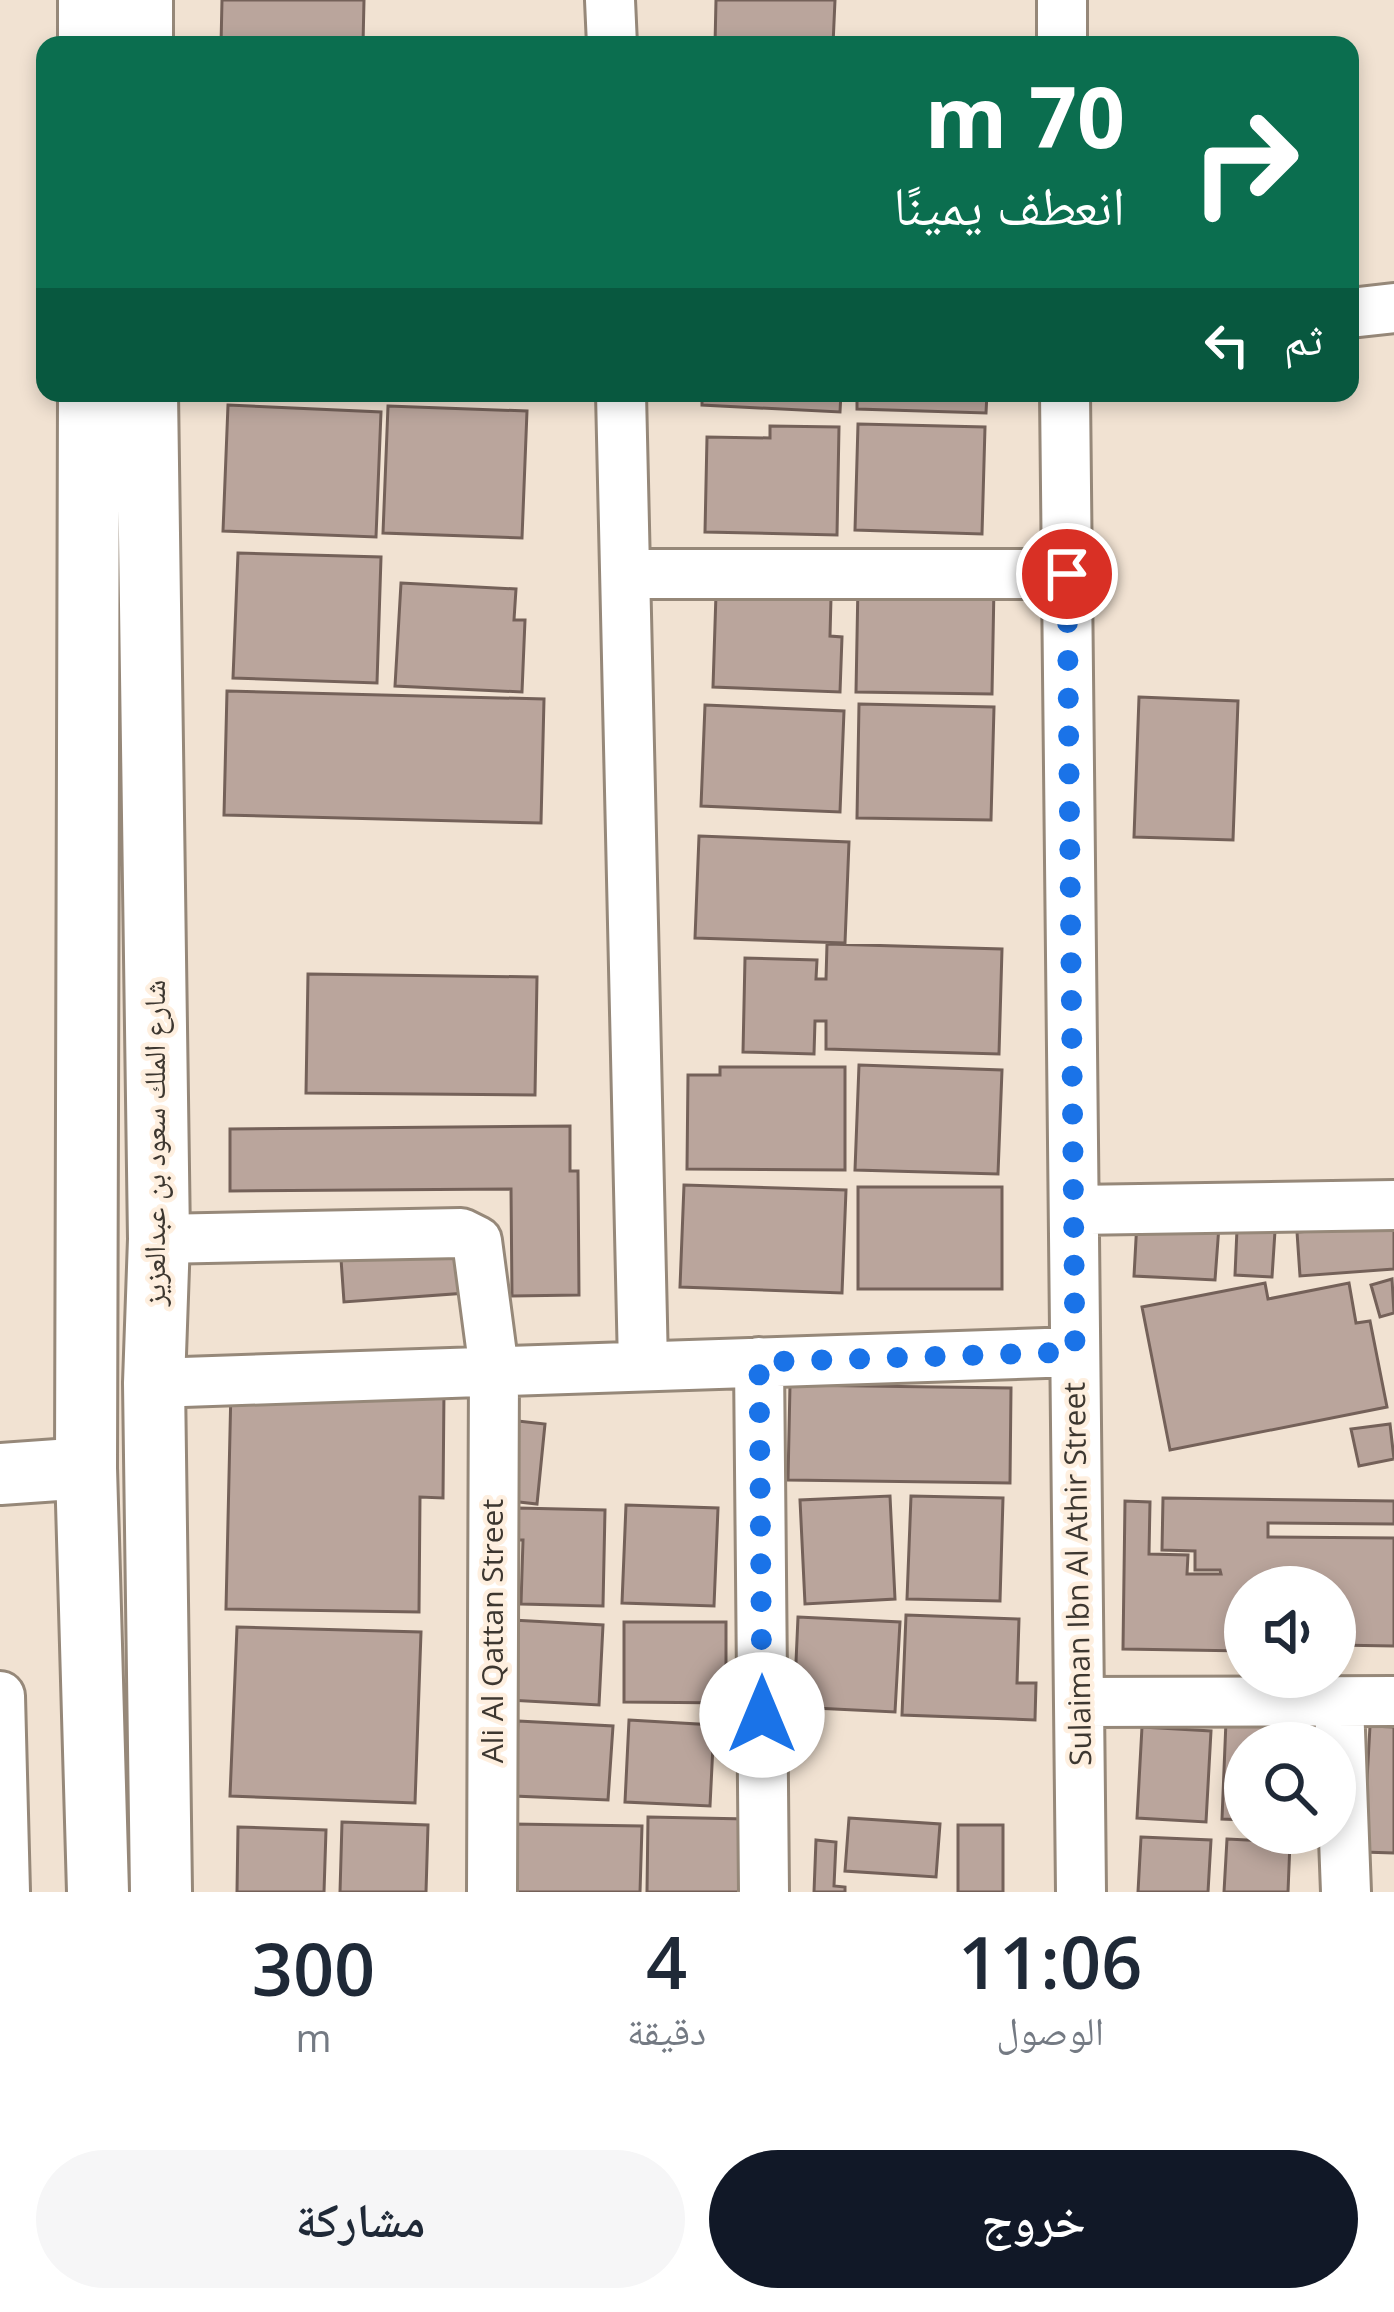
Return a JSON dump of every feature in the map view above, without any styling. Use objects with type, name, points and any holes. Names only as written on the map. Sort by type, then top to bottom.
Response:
[{"type":"main road","points":[[89,0],[89,36]]},
{"type":"main road","points":[[142,0],[142,36]]},
{"type":"main road","points":[[88,402],[86,1468],[98,1892]]},
{"type":"main road","name":"شارع الملك سعود بن عبدالعزيز","points":[[147,402],[159,1239],[154,1383],[161,1892]]},
{"type":"main road","points":[[0,1474],[86,1468]]},
{"type":"street","points":[[610,0],[611,36]]},
{"type":"street","points":[[1062,0],[1062,36]]},
{"type":"street","points":[[1359,312],[1394,308]]},
{"type":"street","points":[[621,402],[643,1365]]},
{"type":"street","name":"Sulaiman Ibn Al Athir Street","points":[[1065,402],[1081,1892]]},
{"type":"street","points":[[626,574],[1067,574]]},
{"type":"street","points":[[1074,1210],[1394,1205]]},
{"type":"street","name":"Ali Al Qattan Street","points":[[159,1239],[461,1234],[477,1241],[494,1370],[492,1892]]},
{"type":"street","points":[[154,1383],[1075,1352]]},
{"type":"street","points":[[759,1362],[764,1892]]},
{"type":"street","points":[[0,1696],[5,1892]]},
{"type":"street","points":[[1079,1702],[1394,1702]]},
{"type":"street","points":[[1340,1704],[1346,1892]]},
{"type":"building","points":[[222,0],[364,0],[363,36],[221,36]]},
{"type":"building","points":[[716,0],[835,0],[833,36],[715,36]]},
{"type":"building","points":[[702,402],[841,402],[840,412]]},
{"type":"building","points":[[857,402],[987,402],[986,413],[857,409]]},
{"type":"building","points":[[228,405],[381,412],[376,537],[223,531]]},
{"type":"building","points":[[388,406],[527,411],[522,538],[383,533]]},
{"type":"building","points":[[858,424],[985,427],[982,534],[855,530]]},
{"type":"building","points":[[770,426],[839,427],[837,535],[705,532],[707,437],[770,438]]},
{"type":"building","points":[[238,553],[381,557],[377,683],[233,678]]},
{"type":"building","points":[[401,583],[516,589],[514,620],[525,620],[522,692],[395,686]]},
{"type":"building","points":[[858,584],[994,586],[992,694],[856,692]]},
{"type":"building","points":[[716,594],[831,598],[830,636],[842,637],[840,692],[713,687]]},
{"type":"building","points":[[227,691],[544,699],[541,823],[224,815]]},
{"type":"building","points":[[1139,697],[1238,701],[1233,840],[1134,837]]},
{"type":"building","points":[[859,704],[994,707],[991,820],[857,818]]},
{"type":"building","points":[[705,705],[844,711],[840,812],[701,806]]},
{"type":"building","points":[[699,836],[849,842],[845,943],[695,938]]},
{"type":"building","points":[[827,944],[1002,949],[999,1054],[826,1049],[826,1021],[815,1021],[814,1054],[743,1052],[745,958],[817,960],[816,979],[826,979]]},
{"type":"building","points":[[308,974],[537,977],[535,1095],[306,1093]]},
{"type":"building","points":[[859,1065],[1002,1070],[998,1174],[855,1170]]},
{"type":"building","points":[[720,1067],[845,1067],[845,1170],[687,1169],[688,1075],[720,1075]]},
{"type":"building","points":[[570,1126],[570,1171],[578,1171],[579,1295],[512,1296],[511,1189],[230,1191],[230,1129]]},
{"type":"building","points":[[684,1185],[846,1190],[842,1293],[680,1287]]},
{"type":"building","points":[[858,1187],[1002,1187],[1002,1289],[858,1289]]},
{"type":"building","points":[[1137,1221],[1219,1226],[1215,1280],[1134,1276]]},
{"type":"building","points":[[1394,1225],[1394,1269],[1300,1276],[1297,1232]]},
{"type":"building","points":[[1237,1229],[1275,1231],[1272,1277],[1235,1275]]},
{"type":"building","points":[[463,1250],[466,1293],[344,1302],[341,1259]]},
{"type":"building","points":[[1392,1279],[1394,1313],[1380,1317],[1371,1285]]},
{"type":"building","points":[[1265,1283],[1268,1299],[1349,1283],[1356,1323],[1370,1321],[1387,1407],[1170,1450],[1142,1307]]},
{"type":"building","points":[[790,1385],[1011,1388],[1010,1483],[788,1480]]},
{"type":"building","points":[[231,1388],[444,1390],[443,1498],[420,1497],[419,1612],[226,1609]]},
{"type":"building","points":[[509,1420],[545,1424],[537,1504],[500,1500]]},
{"type":"building","points":[[1390,1424],[1394,1459],[1359,1466],[1351,1429]]},
{"type":"building","points":[[890,1496],[895,1599],[805,1604],[800,1500]]},
{"type":"building","points":[[911,1496],[1003,1498],[1000,1601],[907,1599]]},
{"type":"building","points":[[1163,1498],[1394,1501],[1394,1524],[1268,1523],[1268,1537],[1394,1538],[1394,1646],[1356,1645],[1356,1566],[1224,1566],[1224,1651],[1123,1649],[1125,1501],[1150,1502],[1149,1554],[1188,1555],[1187,1574],[1221,1574],[1220,1570],[1195,1570],[1195,1551],[1162,1550]]},
{"type":"building","points":[[626,1505],[718,1508],[714,1606],[622,1603]]},
{"type":"building","points":[[517,1508],[605,1510],[603,1606],[521,1604],[523,1540],[516,1540]]},
{"type":"building","points":[[906,1615],[1019,1619],[1017,1683],[1036,1683],[1035,1720],[902,1715]]},
{"type":"building","points":[[798,1617],[900,1622],[895,1712],[794,1707]]},
{"type":"building","points":[[512,1620],[603,1625],[599,1705],[508,1700]]},
{"type":"building","points":[[624,1622],[726,1622],[731,1703],[624,1702]]},
{"type":"building","points":[[237,1627],[421,1632],[415,1803],[230,1796]]},
{"type":"building","points":[[629,1720],[714,1725],[710,1806],[625,1802]]},
{"type":"building","points":[[518,1721],[613,1726],[608,1800],[514,1796]]},
{"type":"building","points":[[1370,1726],[1394,1727],[1394,1853],[1363,1852]]},
{"type":"building","points":[[1142,1727],[1211,1731],[1206,1822],[1137,1818]]},
{"type":"building","points":[[648,1817],[747,1819],[745,1892],[647,1892]]},
{"type":"building","points":[[849,1818],[940,1824],[936,1877],[845,1871]]},
{"type":"building","points":[[342,1822],[428,1825],[426,1892],[340,1892]]},
{"type":"building","points":[[512,1824],[642,1826],[640,1892],[511,1892]]},
{"type":"building","points":[[958,1825],[1003,1825],[1003,1892],[958,1892]]},
{"type":"building","points":[[238,1827],[326,1830],[324,1892],[237,1892]]},
{"type":"building","points":[[1141,1837],[1211,1840],[1208,1892],[1138,1892]]},
{"type":"building","points":[[816,1840],[836,1842],[834,1886],[845,1887],[845,1892],[814,1892]]},
{"type":"building","points":[[1226,1854],[1290,1854],[1288,1892],[1224,1892]]},
{"type":"route","points":[[762,1715],[759,1362],[1075,1352],[1067,574]]}]
